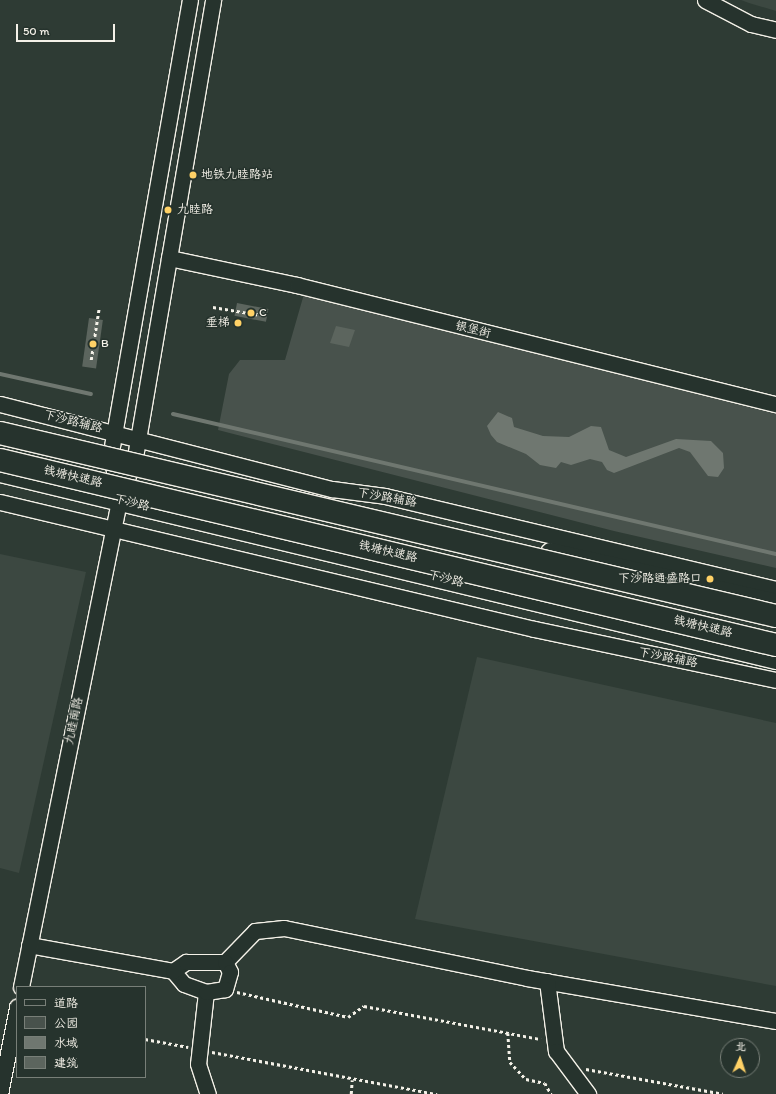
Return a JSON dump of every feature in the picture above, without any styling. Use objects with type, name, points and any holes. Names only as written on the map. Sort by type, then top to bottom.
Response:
[{"type":"highway","points":[[0,427],[58,445]]},
{"type":"highway","points":[[0,433],[58,445],[776,616]]},
{"type":"highway","name":"钱塘快速路","points":[[0,460],[776,645]]},
{"type":"highway","points":[[0,472],[137,499],[178,502]]},
{"type":"main road","points":[[0,427],[776,603]]},
{"type":"main road","name":"下沙路","points":[[0,472],[776,660]]},
{"type":"street","points":[[119,500],[111,452],[190,0]]},
{"type":"street","points":[[136,457],[213,0]]},
{"type":"street","points":[[705,0],[751,24],[776,30]]},
{"type":"street","name":"银堡街","points":[[169,258],[297,285],[776,404]]},
{"type":"street","name":"下沙路辅路","points":[[0,404],[115,432],[332,489],[385,496],[776,589]]},
{"type":"street","name":"九睦南路","points":[[21,986],[119,500],[136,457]]},
{"type":"street","name":"下沙路辅路","points":[[0,502],[534,629],[776,680]]},
{"type":"street","points":[[173,971],[186,962],[225,962],[256,931],[284,928],[547,981],[776,1021]]},
{"type":"street","points":[[29,945],[173,971],[184,984],[206,992],[225,989],[230,972],[225,962]]},
{"type":"street","points":[[547,981],[556,1052],[588,1094]]},
{"type":"street","points":[[206,992],[198,1064],[208,1094]]},
{"type":"street","points":[[0,1094],[16,1012]]},
{"type":"path","points":[[213,306],[261,315]]},
{"type":"path","points":[[91,360],[99,308]]},
{"type":"path","points":[[225,989],[348,1017],[364,1006],[554,1041]]},
{"type":"path","points":[[508,1033],[510,1062],[526,1078],[545,1083],[551,1094]]},
{"type":"path","points":[[146,1039],[352,1080],[437,1094]]},
{"type":"path","points":[[566,1064],[723,1094]]},
{"type":"path","points":[[351,1094],[352,1080]]},
{"type":"shaded area","points":[[741,0],[776,0],[776,11],[749,3]]},
{"type":"shaded area","points":[[0,554],[86,572],[19,873],[0,868]]},
{"type":"shaded area","points":[[477,657],[776,723],[776,986],[415,919]]},
{"type":"green space","points":[[304,294],[776,414],[776,568],[614,531],[218,430],[229,374],[240,360],[285,360]]},
{"type":"water","points":[[498,412],[512,418],[514,427],[543,436],[569,437],[591,426],[601,427],[609,450],[626,457],[676,439],[711,441],[723,453],[724,468],[718,477],[708,476],[690,452],[679,448],[614,473],[607,470],[602,462],[590,459],[571,465],[561,462],[556,468],[540,465],[526,454],[497,442],[491,435],[487,426]]},
{"type":"building","name":"C","points":[[237,303],[268,309],[266,322],[235,316]]},
{"type":"building","name":"B","points":[[89,318],[103,320],[96,368],[82,367]]},
{"type":"building","points":[[336,326],[355,330],[349,347],[330,343]]},
{"type":"waterway","points":[[0,374],[91,394]]},
{"type":"waterway","points":[[173,414],[776,554]]},
{"type":"place","name":"地铁九睦路站","points":[[193,175]]},
{"type":"place","name":"九睦路","points":[[168,210]]},
{"type":"place","name":"C","points":[[251,313]]},
{"type":"place","name":"垂梯","points":[[238,323]]},
{"type":"place","name":"B","points":[[93,344]]},
{"type":"place","name":"下沙路通盛路口","points":[[710,579]]}]
